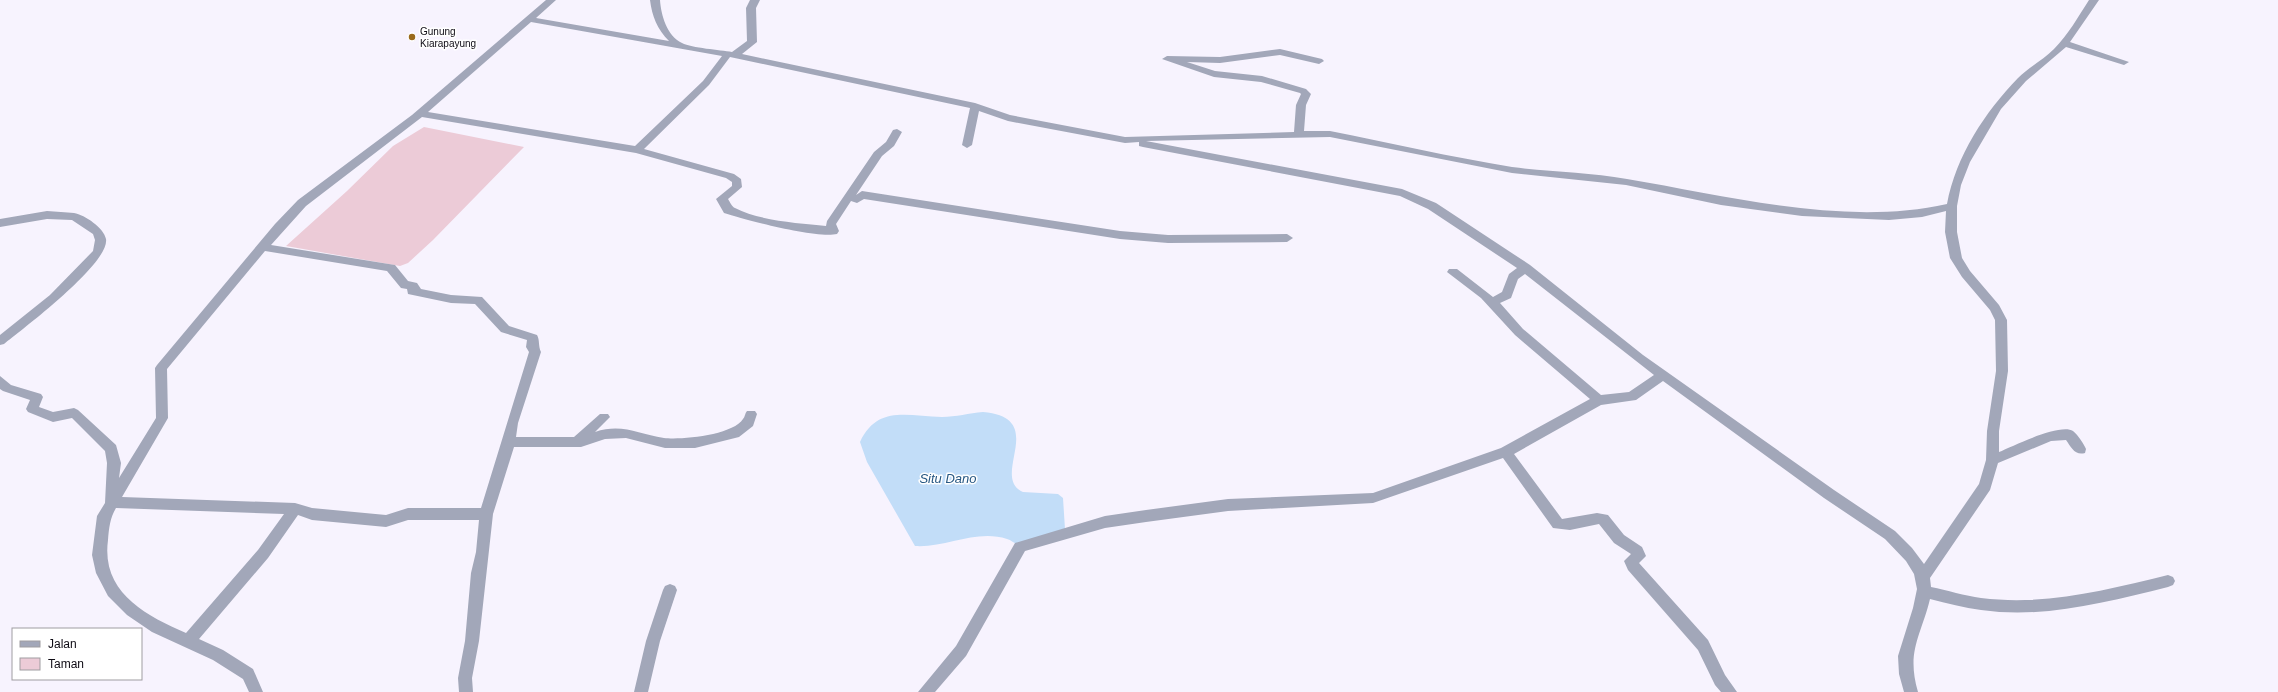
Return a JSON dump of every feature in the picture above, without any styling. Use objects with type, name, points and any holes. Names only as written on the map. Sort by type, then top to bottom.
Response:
[{"type":"street","points":[[256,692],[248,674],[218,655],[157,627],[132,611],[113,592],[103,573],[99,555],[104,516],[162,418],[163,393],[160,373],[163,364],[262,247],[302,203],[420,114],[551,0]]},
{"type":"street","points":[[655,0],[658,22],[672,40],[680,46]]},
{"type":"street","points":[[637,150],[706,83],[731,54],[752,42],[751,8],[755,0]]},
{"type":"street","points":[[1911,692],[1905,661],[1908,644],[1921,605],[1923,584],[1985,486],[1992,460],[1993,431],[2002,371],[2001,320],[1995,308],[1966,274],[1956,258],[1951,232],[1952,206],[1956,185],[1965,162],[1997,108],[2023,79],[2057,51],[2094,0]]},
{"type":"street","points":[[528,19],[731,54],[975,106],[1008,118],[1402,193],[1432,206],[1463,225],[1526,268],[1598,327],[1663,375],[1890,534],[1906,551],[1923,584],[1981,604],[2020,606],[2080,602],[2142,589],[2168,581]]},
{"type":"street","points":[[2064,43],[2124,62]]},
{"type":"street","points":[[1299,133],[1301,106],[1306,94],[1304,91],[1262,79],[1203,72],[1167,59],[1220,60],[1280,52],[1319,61]]},
{"type":"street","points":[[967,145],[975,106]]},
{"type":"street","points":[[420,114],[637,150],[734,177],[737,188],[721,199],[727,205],[728,210],[772,223],[833,231],[831,224],[878,154],[888,146],[897,132]]},
{"type":"street","points":[[1125,140],[1145,138],[1245,137],[1299,133],[1345,135],[1512,170],[1626,182],[1721,201],[1802,212],[1889,216],[1922,213],[1952,206]]},
{"type":"street","points":[[850,196],[857,199],[862,195],[1120,235],[1168,239],[1287,238]]},
{"type":"street","points":[[0,223],[47,215],[74,217],[98,232],[101,240],[98,252],[54,298],[0,341]]},
{"type":"street","points":[[262,247],[390,268],[405,285],[416,288],[412,291],[451,299],[478,300],[505,329],[533,338],[532,347],[535,352],[512,423],[509,442],[486,514],[484,552],[478,573],[472,641],[465,678],[466,692]]},
{"type":"street","points":[[1492,302],[1507,295],[1513,277],[1526,268]]},
{"type":"street","points":[[1453,272],[1492,302],[1519,332],[1599,400]]},
{"type":"street","points":[[925,692],[961,651],[1020,547],[1105,522],[1146,516],[1228,505],[1373,498],[1506,452],[1541,434],[1599,400],[1632,397],[1663,375]]},
{"type":"street","points":[[0,381],[7,388],[37,397],[32,409],[53,417],[74,413],[108,445],[114,463],[111,502]]},
{"type":"street","points":[[509,442],[581,442],[604,434],[626,433],[664,443],[695,443],[734,433],[750,422],[751,414]]},
{"type":"street","points":[[575,442],[604,417]]},
{"type":"street","points":[[1992,460],[2050,436],[2069,435],[2080,449]]},
{"type":"street","points":[[1506,452],[1558,524],[1566,526],[1595,518],[1603,518],[1619,539],[1637,551],[1639,556],[1632,561],[1633,566],[1703,644],[1720,680],[1730,692]]},
{"type":"street","points":[[111,502],[295,509],[312,514],[386,521],[408,514],[486,514]]},
{"type":"street","points":[[189,641],[259,560],[295,509]]},
{"type":"street","points":[[641,692],[653,642],[670,590]]},
{"type":"green space","points":[[424,127],[524,147],[433,240],[408,263],[400,266],[286,246],[347,191],[393,146]]},
{"type":"water","name":"Situ Dano","points":[[983,412],[1003,417],[1013,425],[1016,436],[1012,474],[1014,485],[1023,492],[1058,494],[1063,498],[1065,529],[1018,545],[1007,539],[984,536],[927,546],[915,546],[867,462],[860,442],[867,430],[876,422],[885,417],[906,415],[947,417]]},
{"type":"place","name":"Gunung Kiarapayung","points":[[412,37]]}]
